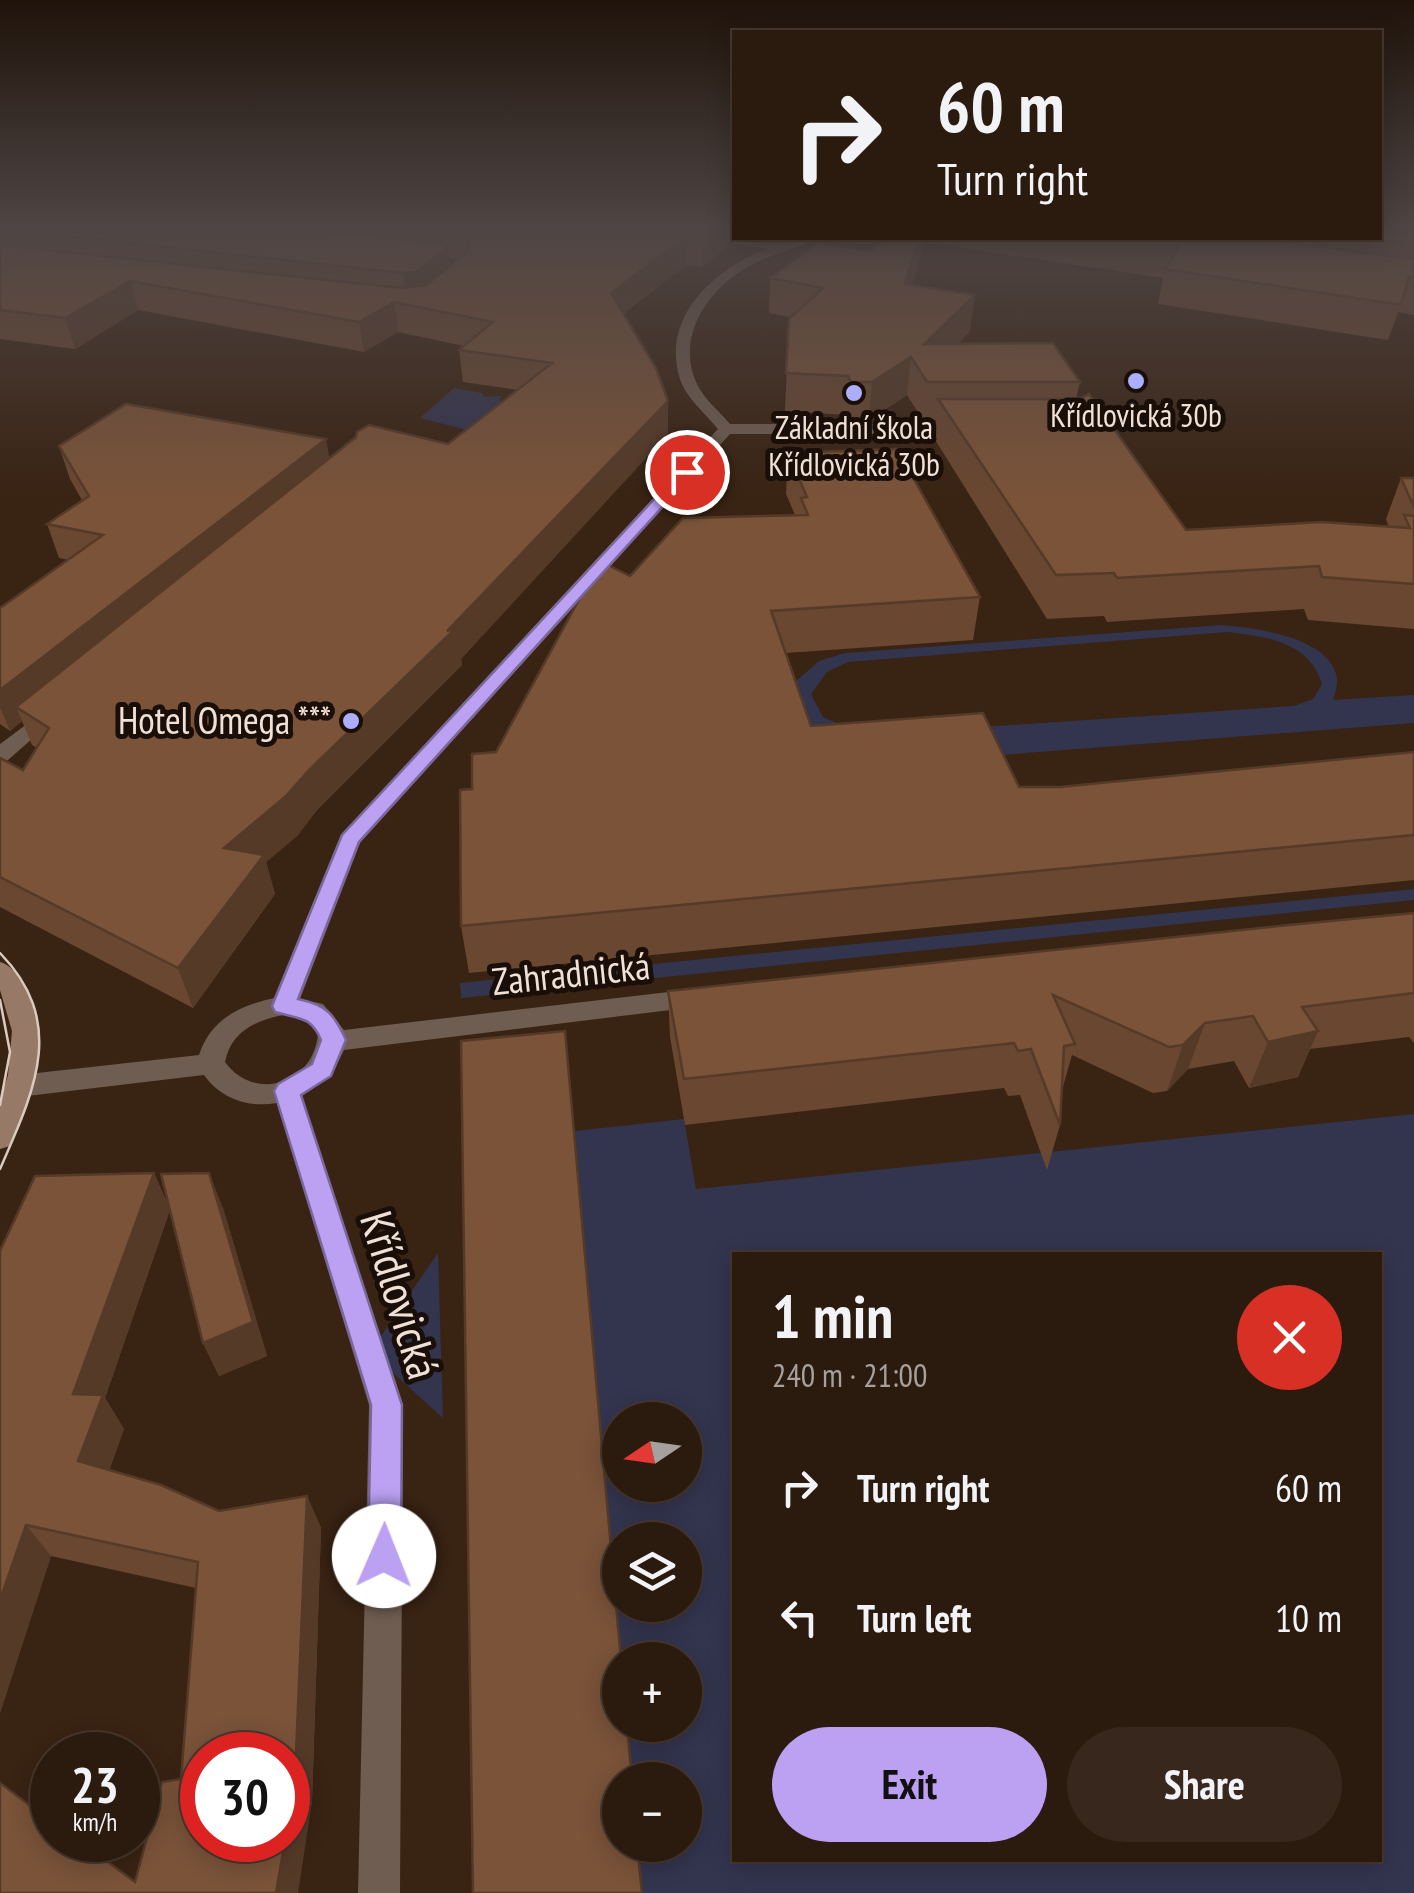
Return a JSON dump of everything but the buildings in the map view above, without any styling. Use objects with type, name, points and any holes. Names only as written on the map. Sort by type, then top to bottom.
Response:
[{"type":"street","points":[[688,317],[684,334],[687,379],[726,429]]},
{"type":"street","points":[[284,1006],[349,840],[726,429],[995,429]]},
{"type":"street","points":[[0,755],[61,704]]},
{"type":"street","points":[[0,972],[13,988],[24,1018],[26,1050],[19,1086],[0,1138]]},
{"type":"street","name":"Zahradnická","points":[[334,1040],[732,994]]},
{"type":"street","points":[[284,1006],[314,1011],[324,1018],[334,1040],[322,1070],[287,1091],[266,1095],[228,1088],[217,1078],[211,1064],[219,1037],[232,1024],[247,1014],[284,1006]]},
{"type":"street","points":[[19,1086],[211,1064]]},
{"type":"street","name":"Křídlovická","points":[[287,1091],[386,1405],[380,1893]]},
{"type":"shaded area","points":[[454,388],[482,393],[484,397],[503,396],[499,399],[504,404],[471,431],[420,418]]},
{"type":"shaded area","points":[[1236,626],[1289,637],[1321,652],[1337,678],[1333,700],[1414,695],[1414,723],[808,770],[845,743],[803,720],[795,682],[819,661],[845,653]],"holes":[[[1228,632],[1271,639],[1297,650],[1316,670],[1322,684],[1313,699],[1294,706],[864,735],[823,717],[811,694],[827,672],[848,662]]]},
{"type":"shaded area","points":[[1414,889],[1414,900],[461,998],[460,983]]},
{"type":"shaded area","points":[[1414,1114],[1414,1893],[642,1893],[639,1862],[702,1862],[702,1762],[628,1762],[627,1742],[702,1742],[702,1642],[618,1642],[617,1622],[702,1622],[702,1522],[608,1522],[607,1502],[702,1502],[702,1402],[602,1402],[602,1448],[575,1131],[684,1119],[696,1189]]},
{"type":"shaded area","points":[[438,1253],[443,1418],[370,1352]]},
{"type":"tram line","points":[[0,953],[21,979],[33,1005],[39,1032],[33,1085],[0,1169]]},
{"type":"tram line","points":[[0,1000],[10,1052],[0,1105]]},
{"type":"place","name":"Křídlovická 30b","points":[[1136,381]]},
{"type":"place","name":"Základní škola Křídlovická 30b","points":[[854,393]]},
{"type":"place","name":"Hotel Omega ***","points":[[351,721]]},
{"type":"route","points":[[384,1556],[386,1405],[287,1091],[322,1070],[334,1040],[324,1018],[314,1011],[284,1006],[349,840],[687,472]]}]
